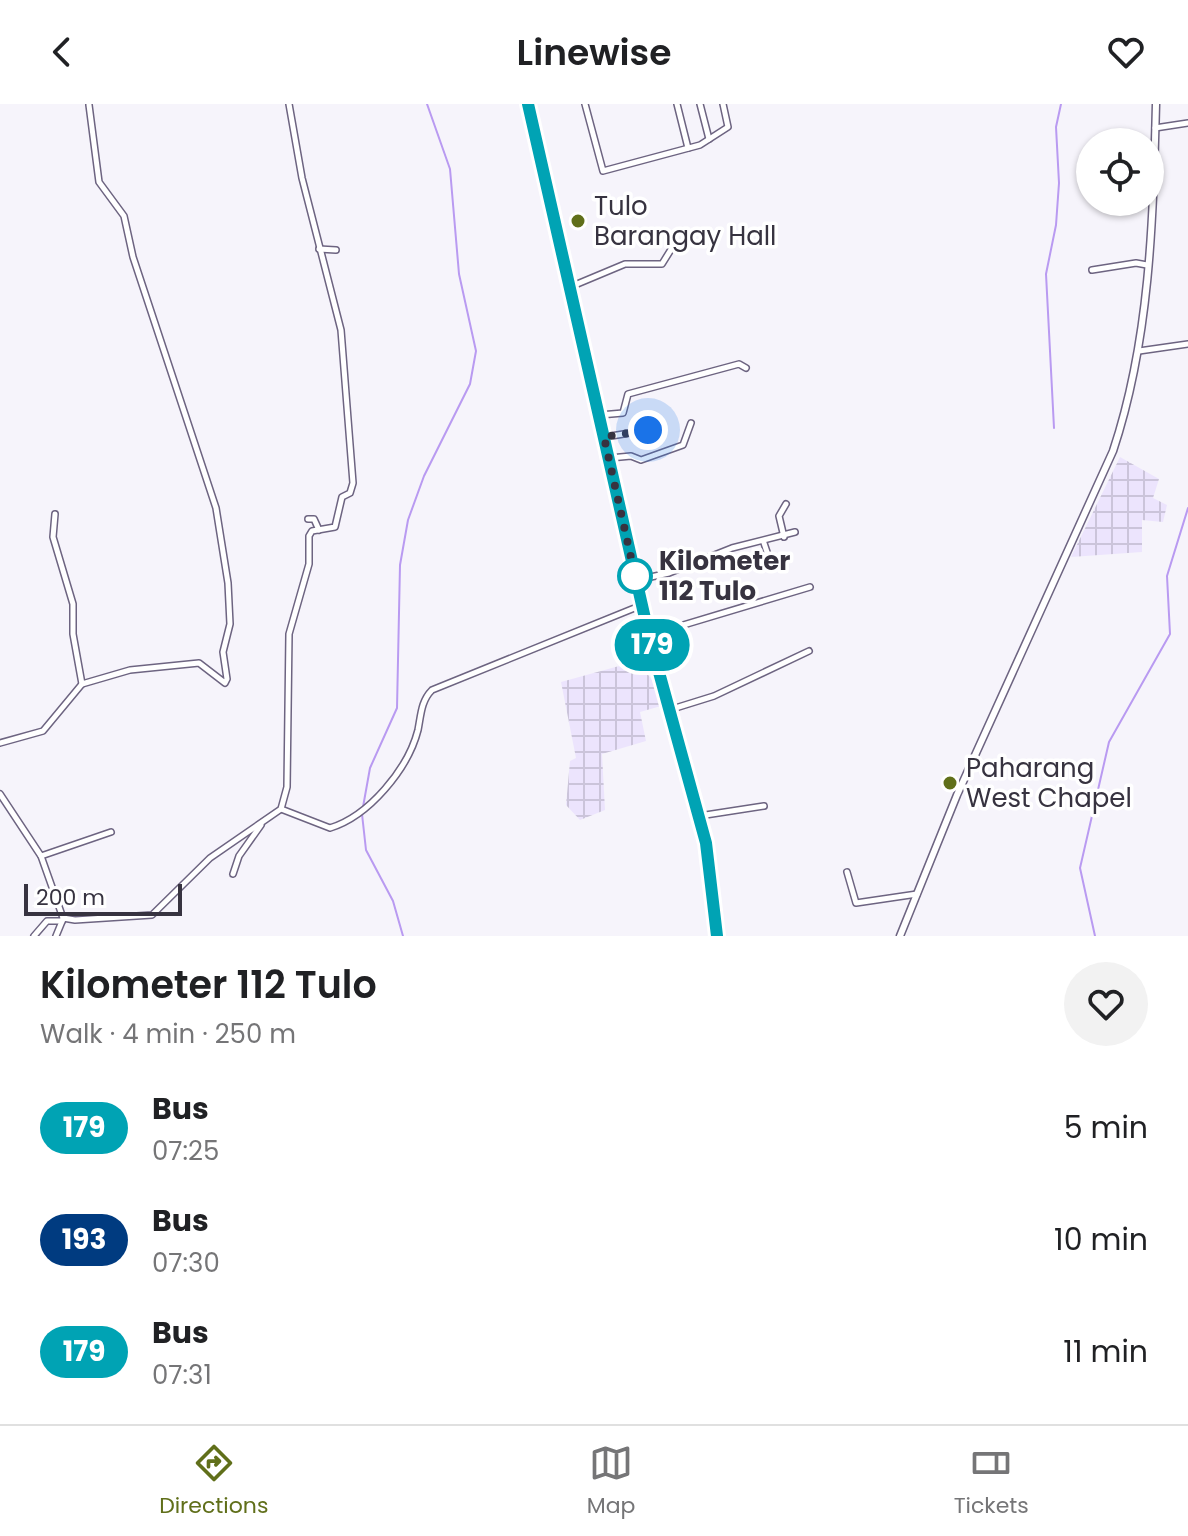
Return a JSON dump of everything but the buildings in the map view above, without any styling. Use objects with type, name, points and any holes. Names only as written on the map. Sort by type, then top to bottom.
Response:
[{"type":"main road","points":[[528,104],[649,636],[699,816],[711,871],[717,936]]},
{"type":"street","points":[[34,936],[47,921],[152,915],[210,858],[281,809],[287,787],[289,634],[309,564],[309,536],[337,525],[342,497],[350,493],[353,483],[341,330],[319,249],[289,104]]},
{"type":"street","points":[[585,104],[601,170],[688,148],[709,139],[728,127],[723,104]]},
{"type":"street","points":[[677,104],[688,148]]},
{"type":"street","points":[[700,104],[709,139]]},
{"type":"street","points":[[1156,104],[1155,128],[1188,123]]},
{"type":"street","points":[[0,743],[43,731],[82,684],[130,670],[199,663],[225,683],[227,679],[223,652],[230,624],[227,569],[213,493],[133,257],[126,221],[99,182],[89,105]]},
{"type":"street","points":[[900,936],[957,795],[1113,451],[1132,393],[1139,351],[1150,216]]},
{"type":"street","points":[[570,287],[625,264],[662,264],[675,243]]},
{"type":"street","points":[[319,249],[336,250]]},
{"type":"street","points":[[1092,270],[1136,263],[1147,265]]},
{"type":"street","points":[[1139,351],[1188,344]]},
{"type":"street","points":[[600,415],[623,413],[628,394],[739,364],[746,368]]},
{"type":"street","points":[[609,458],[631,456],[641,460],[683,445],[691,423]]},
{"type":"street","points":[[604,437],[648,430],[650,424]]},
{"type":"street","points":[[783,538],[779,516],[786,504]]},
{"type":"street","points":[[55,514],[53,537],[73,604],[73,634],[82,684]]},
{"type":"street","points":[[308,519],[314,519],[319,530]]},
{"type":"street","points":[[636,580],[679,570],[732,548],[764,543],[795,532]]},
{"type":"street","points":[[764,543],[769,558]]},
{"type":"street","points":[[649,636],[810,587]]},
{"type":"street","points":[[281,809],[330,828],[351,819],[396,776],[417,732],[426,697],[432,690],[642,605]]},
{"type":"street","points":[[668,710],[714,696],[809,651]]},
{"type":"street","points":[[0,794],[41,856],[62,919],[56,936]]},
{"type":"street","points":[[699,816],[764,806]]},
{"type":"street","points":[[233,874],[239,856],[262,824]]},
{"type":"street","points":[[41,856],[111,832]]},
{"type":"street","points":[[847,872],[856,903],[917,894]]},
{"type":"shaded area","points":[[1120,457],[1159,479],[1153,498],[1167,505],[1163,522],[1142,520],[1142,552],[1071,557]]},
{"type":"shaded area","points":[[641,634],[650,667],[645,671],[653,681],[661,706],[640,712],[646,741],[602,754],[605,810],[580,820],[566,805],[570,761],[576,758],[561,682],[630,663],[623,638]]},
{"type":"waterway","points":[[363,807],[370,768],[397,708],[400,565],[408,520],[424,476],[470,384],[476,351],[459,274],[450,169],[427,104]]},
{"type":"waterway","points":[[1054,428],[1046,274],[1056,225],[1059,183],[1056,127],[1061,104]]},
{"type":"waterway","points":[[1095,936],[1080,868],[1109,742],[1170,634],[1167,576],[1188,508]]},
{"type":"waterway","points":[[362,814],[366,850],[393,901],[403,936]]},
{"type":"bus line","name":"179","points":[[528,104],[649,636],[706,843],[717,936]]},
{"type":"place","name":"Tulo Barangay Hall","points":[[578,221]]},
{"type":"place","name":"Kilometer 112 Tulo","points":[[635,576]]},
{"type":"place","name":"Paharang West Chapel","points":[[950,783]]},
{"type":"route","points":[[635,576],[636,580],[604,437],[648,430]]}]
